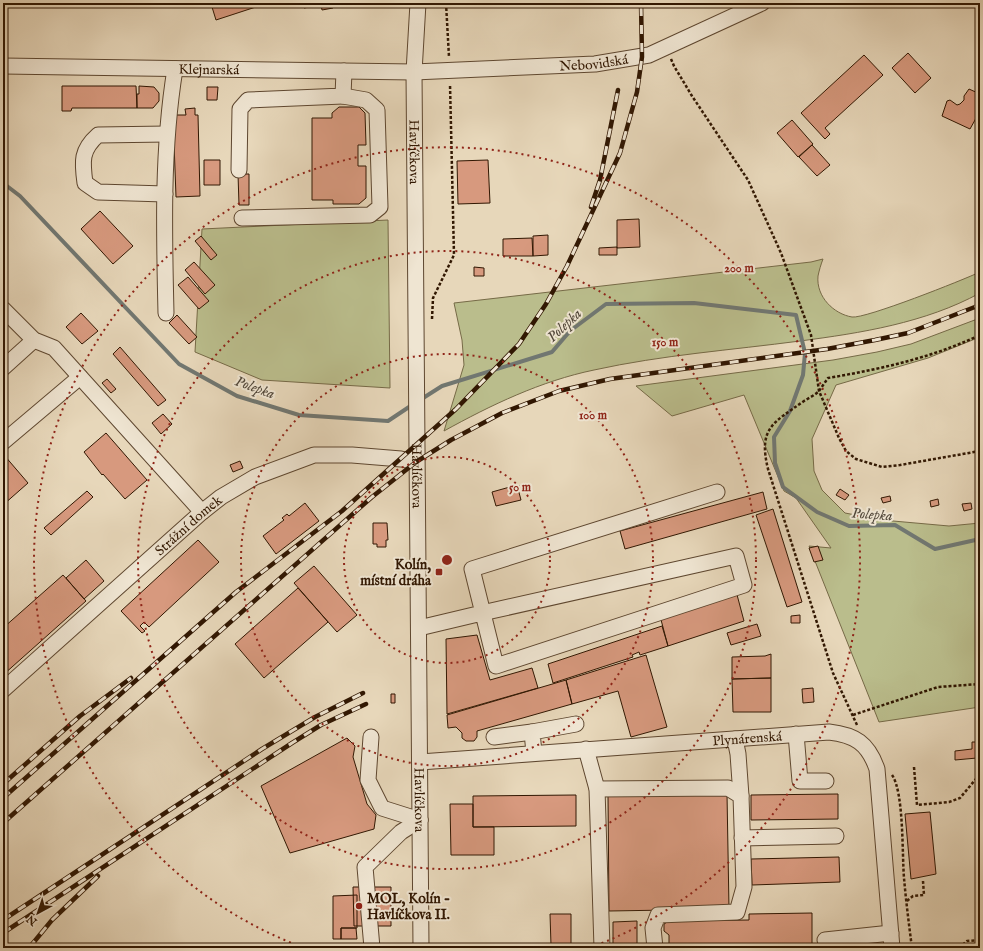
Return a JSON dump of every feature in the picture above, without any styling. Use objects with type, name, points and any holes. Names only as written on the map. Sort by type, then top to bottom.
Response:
[{"type":"street","name":"Nebovidská","points":[[414,72],[594,64],[642,57],[668,48],[762,3]]},
{"type":"street","name":"Havlíčkova","points":[[419,4],[414,72],[421,948]]},
{"type":"street","name":"Klejnarská","points":[[3,66],[414,72]]},
{"type":"street","points":[[166,313],[164,228],[165,194],[168,112],[174,68]]},
{"type":"street","points":[[343,96],[344,71]]},
{"type":"street","points":[[239,170],[240,109],[248,100],[343,96],[366,100],[377,110],[380,207],[370,215],[242,218]]},
{"type":"street","points":[[165,194],[98,192],[85,183],[82,161],[88,144],[98,135],[167,134]]},
{"type":"street","points":[[3,309],[34,340],[54,348],[202,512]]},
{"type":"street","points":[[3,368],[34,340]]},
{"type":"street","points":[[3,442],[80,377]]},
{"type":"street","name":"Strážní domek","points":[[3,690],[202,512],[221,497],[255,477],[314,456],[352,455],[400,459],[416,462]]},
{"type":"street","points":[[419,628],[482,613],[736,556],[744,585],[496,666],[482,613],[472,569],[717,492]]},
{"type":"street","points":[[494,737],[576,724]]},
{"type":"street","points":[[532,732],[534,753]]},
{"type":"street","name":"Plynárenská","points":[[420,762],[534,753],[589,760],[734,739],[829,732],[843,734],[856,739],[869,751]]},
{"type":"street","points":[[796,734],[800,781],[826,781]]},
{"type":"street","points":[[371,737],[368,780],[382,808],[420,820]]},
{"type":"street","points":[[655,948],[653,928],[658,915],[737,912],[744,887],[738,757],[734,739]]},
{"type":"street","points":[[869,751],[879,782],[892,948]]},
{"type":"street","points":[[589,760],[597,789],[602,948]]},
{"type":"street","points":[[597,789],[728,788],[740,796]]},
{"type":"street","points":[[372,948],[365,866],[401,832],[420,820]]},
{"type":"street","points":[[742,838],[836,836]]},
{"type":"street","points":[[825,940],[891,933]]},
{"type":"path","points":[[432,319],[433,298],[454,255],[450,70],[446,3]]},
{"type":"path","points":[[668,48],[674,66],[748,180],[781,253],[811,335],[818,391],[838,438],[846,451],[856,459],[882,467],[980,451]]},
{"type":"path","points":[[912,948],[907,902],[900,799],[897,784],[893,776],[869,751],[829,660],[764,453],[765,438],[772,424],[818,391],[828,378],[875,370],[905,362],[949,349],[980,334]]},
{"type":"path","points":[[853,715],[938,688],[980,684]]},
{"type":"path","points":[[914,767],[918,805],[949,802],[960,798],[980,774]]},
{"type":"path","points":[[907,902],[913,896],[924,894],[923,881]]},
{"type":"path","points":[[959,948],[967,941],[980,940]]},
{"type":"green space","points":[[388,220],[390,388],[262,380],[195,352],[202,229]]},
{"type":"green space","points":[[823,259],[818,276],[818,284],[823,297],[833,308],[852,317],[861,316],[894,306],[980,272],[980,293],[937,312],[869,330],[800,341],[645,360],[574,375],[536,387],[498,403],[444,431],[464,365],[462,340],[454,303],[811,262]]},
{"type":"green space","points":[[980,318],[980,337],[928,358],[836,385],[812,439],[814,471],[822,490],[845,513],[882,520],[949,526],[980,523],[980,707],[879,722],[809,546],[831,548],[796,498],[784,491],[744,395],[672,416],[636,386],[833,360],[877,352],[911,344]]},
{"type":"building","points":[[222,3],[268,3],[216,20],[212,7]]},
{"type":"building","points":[[303,3],[332,3],[333,8],[322,10],[321,5],[304,8]]},
{"type":"building","points":[[855,3],[933,3],[932,5]]},
{"type":"building","points":[[908,53],[931,78],[915,93],[892,68]]},
{"type":"building","points":[[864,55],[883,75],[825,128],[830,134],[825,139],[801,113]]},
{"type":"building","points":[[62,86],[136,86],[137,108],[72,108],[71,111],[62,111]]},
{"type":"building","points":[[139,86],[154,87],[159,93],[159,101],[153,108],[137,108],[137,94],[139,94]]},
{"type":"building","points":[[207,87],[218,87],[217,100],[207,100]]},
{"type":"building","points":[[969,89],[980,94],[980,111],[970,129],[942,116],[947,101],[950,100],[957,105],[960,104],[964,100],[964,96]]},
{"type":"building","points":[[339,107],[359,107],[365,113],[366,145],[358,145],[358,166],[366,166],[366,198],[359,204],[333,204],[333,200],[312,200],[312,118],[332,118],[332,113]]},
{"type":"building","points":[[195,108],[195,115],[198,115],[200,196],[176,197],[173,115],[186,115],[185,109]]},
{"type":"building","points":[[792,120],[813,144],[798,157],[777,133]]},
{"type":"building","points":[[812,145],[830,165],[817,176],[799,157]]},
{"type":"building","points":[[204,160],[220,160],[220,185],[204,185]]},
{"type":"building","points":[[488,160],[490,203],[458,204],[457,161]]},
{"type":"building","points":[[238,174],[249,174],[249,205],[239,205]]},
{"type":"building","points":[[100,211],[133,246],[113,264],[81,229]]},
{"type":"building","points":[[639,219],[640,247],[617,248],[617,220]]},
{"type":"building","points":[[548,235],[548,255],[533,256],[533,236]]},
{"type":"building","points":[[201,236],[217,255],[211,260],[195,241]]},
{"type":"building","points":[[532,238],[533,256],[503,256],[503,239]]},
{"type":"building","points":[[617,247],[617,255],[599,255],[599,248]]},
{"type":"building","points":[[194,262],[215,285],[205,294],[185,270]]},
{"type":"building","points":[[474,267],[484,268],[484,276],[474,276]]},
{"type":"building","points":[[188,277],[209,301],[199,309],[178,285]]},
{"type":"building","points":[[81,313],[98,331],[82,344],[66,327]]},
{"type":"building","points":[[177,315],[197,337],[189,344],[169,323]]},
{"type":"building","points":[[120,347],[166,400],[158,406],[113,354]]},
{"type":"building","points":[[107,379],[116,389],[111,393],[102,383]]},
{"type":"building","points":[[163,414],[172,424],[161,434],[152,423]]},
{"type":"building","points":[[106,433],[147,480],[125,499],[103,474],[102,475],[84,452]]},
{"type":"building","points":[[4,455],[28,483],[3,505],[3,456]]},
{"type":"building","points":[[240,461],[243,468],[233,472],[230,465]]},
{"type":"building","points":[[517,485],[521,500],[496,506],[492,492]]},
{"type":"building","points":[[840,489],[849,495],[845,500],[836,495]]},
{"type":"building","points":[[87,491],[93,497],[51,535],[44,528]]},
{"type":"building","points":[[763,492],[767,509],[625,549],[620,531]]},
{"type":"building","points":[[890,496],[891,501],[883,503],[881,498]]},
{"type":"building","points":[[938,499],[939,505],[931,507],[930,501]]},
{"type":"building","points":[[305,503],[319,521],[276,554],[263,536],[284,520],[282,518],[287,514],[289,516]]},
{"type":"building","points":[[971,503],[972,509],[964,511],[962,504]]},
{"type":"building","points":[[773,509],[802,602],[787,607],[756,515]]},
{"type":"building","points":[[373,523],[387,523],[388,540],[386,540],[386,547],[377,547],[377,544],[373,544]]},
{"type":"building","points":[[198,540],[219,562],[149,627],[144,622],[140,626],[145,631],[142,633],[121,611]]},
{"type":"building","points":[[818,546],[823,560],[814,562],[809,548]]},
{"type":"building","points":[[86,560],[104,581],[84,599],[66,578]]},
{"type":"building","points":[[314,566],[357,615],[337,632],[294,583]]},
{"type":"building","points":[[63,575],[86,601],[3,675],[3,628]]},
{"type":"building","points":[[298,588],[328,622],[264,678],[235,644]]},
{"type":"building","points":[[736,591],[744,621],[668,646],[660,616]]},
{"type":"building","points":[[800,615],[800,623],[791,623],[791,616]]},
{"type":"building","points":[[757,624],[761,636],[731,645],[727,633]]},
{"type":"building","points":[[662,626],[668,646],[640,655],[639,652],[632,655],[633,657],[553,683],[548,664]]},
{"type":"building","points":[[477,635],[490,680],[532,668],[538,688],[447,714],[446,639]]},
{"type":"building","points":[[771,654],[771,678],[732,679],[732,657],[765,656]]},
{"type":"building","points":[[646,655],[667,727],[631,737],[618,691],[572,704],[566,680]]},
{"type":"building","points":[[771,678],[771,712],[733,712],[732,679]]},
{"type":"building","points":[[566,680],[572,704],[477,731],[477,737],[474,741],[466,741],[462,738],[462,733],[456,727],[448,728],[447,715]]},
{"type":"building","points":[[813,688],[814,702],[803,703],[802,689]]},
{"type":"building","points":[[391,694],[395,694],[395,703],[391,703]]},
{"type":"building","points":[[347,738],[355,746],[353,757],[367,804],[376,815],[374,829],[290,853],[261,786]]},
{"type":"building","points":[[972,742],[976,742],[977,758],[955,760],[955,751],[972,749]]},
{"type":"building","points":[[727,794],[729,909],[609,911],[608,795]]},
{"type":"building","points":[[838,794],[838,819],[751,820],[751,795]]},
{"type":"building","points":[[576,795],[576,826],[473,827],[473,796]]},
{"type":"building","points":[[450,804],[473,804],[473,827],[494,827],[494,855],[451,855]]},
{"type":"building","points":[[930,812],[936,874],[911,879],[905,814]]},
{"type":"building","points":[[839,857],[840,882],[752,885],[751,859]]},
{"type":"building","points":[[353,887],[391,887],[391,926],[354,926]]},
{"type":"building","points":[[357,895],[357,928],[341,928],[341,939],[333,939],[333,896]]},
{"type":"building","points":[[978,912],[980,912],[980,937]]},
{"type":"building","points":[[812,913],[812,948],[669,948],[669,935],[664,931],[664,924],[669,921],[749,920],[749,914]]},
{"type":"building","points":[[550,914],[571,914],[571,945],[551,945]]},
{"type":"building","points":[[637,921],[637,948],[613,948],[613,922]]},
{"type":"building","points":[[341,928],[356,928],[357,939],[341,939]]},
{"type":"waterway","name":"Polepka","points":[[3,183],[20,196],[179,364],[237,396],[299,415],[388,421],[412,405]]},
{"type":"waterway","name":"Polepka","points":[[420,400],[442,386],[552,352],[570,331],[606,304],[694,303],[796,315],[805,353],[803,375],[790,411],[774,437],[775,463],[783,487],[817,512],[849,526],[895,525],[935,549],[980,539]]},
{"type":"railway","points":[[3,798],[236,592],[342,511],[456,409],[519,344],[546,304],[567,266],[620,153],[637,92],[642,57],[641,3]]},
{"type":"railway","points":[[591,207],[600,180],[618,90]]},
{"type":"railway","points":[[3,823],[372,497],[416,462],[451,440],[502,413],[559,391],[610,379],[827,349],[875,340],[908,333],[980,305]]},
{"type":"railway","points":[[3,784],[80,716],[131,678]]},
{"type":"railway","points":[[3,920],[262,749],[315,717],[363,693]]},
{"type":"railway","points":[[3,933],[292,743],[321,725],[366,704]]},
{"type":"railway","points":[[29,948],[52,920],[98,876]]},
{"type":"place","name":"Kolín, místní dráha","points":[[439,572]]},
{"type":"place","name":"MOL, Kolín - Havlíčkova II.","points":[[359,906]]}]
